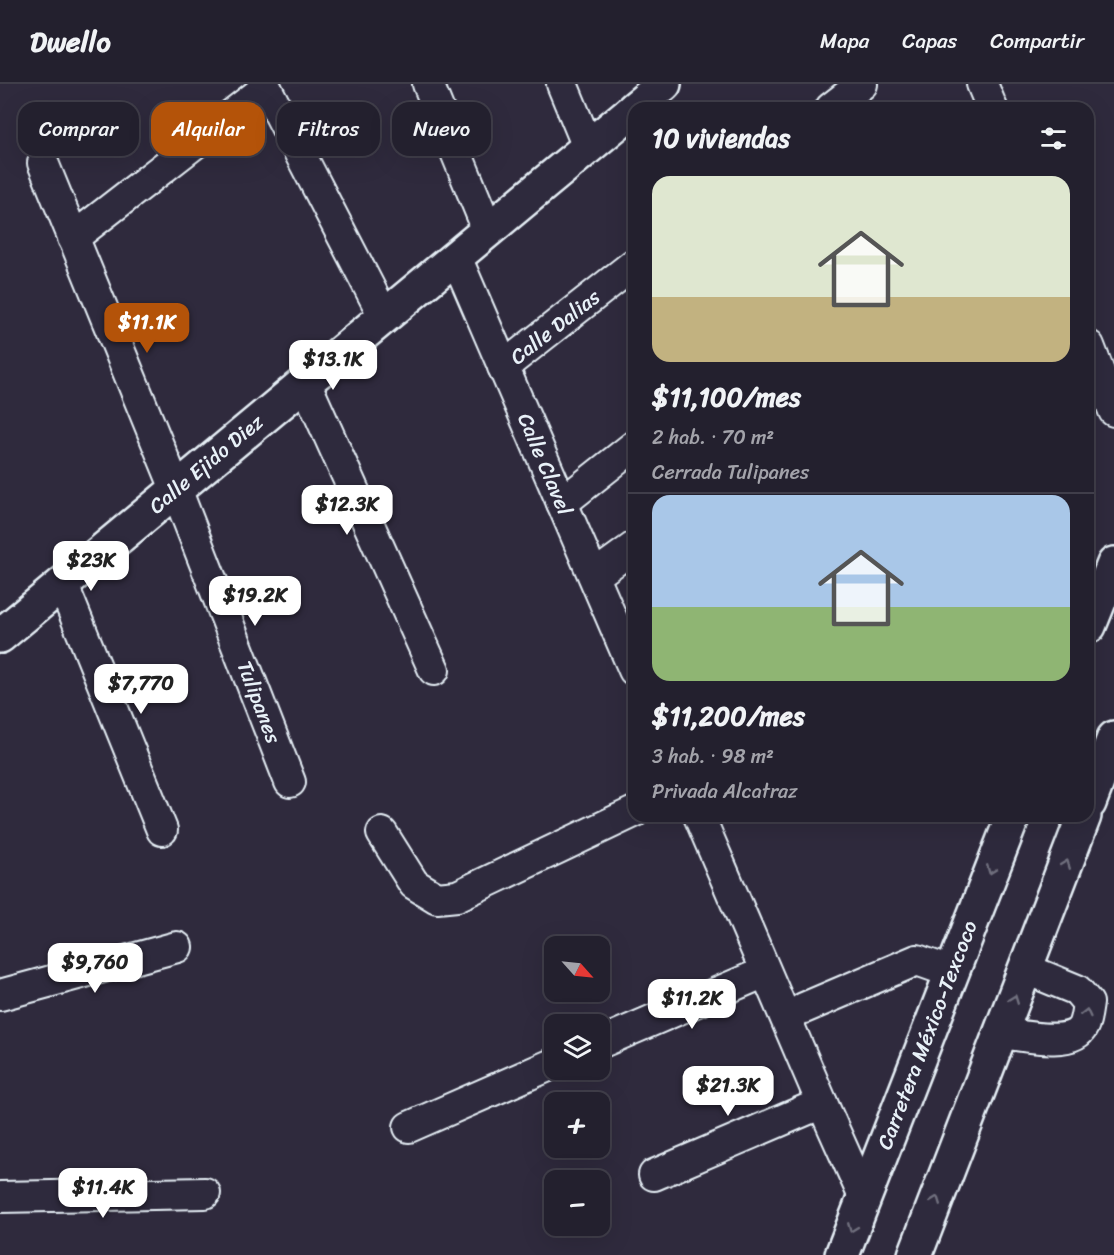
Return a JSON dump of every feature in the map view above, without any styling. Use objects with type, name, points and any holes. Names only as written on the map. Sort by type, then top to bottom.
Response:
[{"type":"main road","name":"Calle Ejido Diez","points":[[642,102],[664,84]]},
{"type":"main road","name":"Calle Ejido Diez","points":[[0,636],[628,114]]},
{"type":"main road","points":[[1094,614],[1114,564]]},
{"type":"main road","points":[[1094,790],[1114,738]]},
{"type":"main road","name":"Carretera México-Texcoco","points":[[842,1255],[1010,822]]},
{"type":"main road","points":[[915,1255],[1082,822]]},
{"type":"street","points":[[428,84],[488,230]]},
{"type":"street","points":[[562,84],[588,147]]},
{"type":"street","points":[[839,102],[862,84]]},
{"type":"street","points":[[982,84],[990,102]]},
{"type":"street","points":[[73,238],[265,86],[384,316]]},
{"type":"street","name":"Tulipanes","points":[[43,163],[176,489],[290,782]]},
{"type":"street","name":"Calle Clavel","points":[[456,257],[628,656]]},
{"type":"street","name":"Calle Dalias","points":[[503,367],[628,269]]},
{"type":"street","points":[[1094,359],[1114,411]]},
{"type":"street","points":[[305,382],[434,669]]},
{"type":"street","points":[[562,502],[628,451]]},
{"type":"street","points":[[594,576],[628,551]]},
{"type":"street","points":[[62,583],[162,830]]},
{"type":"street","points":[[382,833],[414,884],[437,898],[457,896],[628,815]]},
{"type":"street","points":[[702,822],[864,1197]]},
{"type":"street","points":[[0,994],[177,947]]},
{"type":"street","points":[[804,1008],[917,960],[951,972]]},
{"type":"street","points":[[1001,1033],[1059,1039],[1073,1036],[1083,1028],[1089,1003],[1077,990],[1026,969]]},
{"type":"street","points":[[610,1039],[765,972]]},
{"type":"street","points":[[409,1126],[544,1068]]},
{"type":"street","points":[[654,1175],[822,1103]]},
{"type":"street","points":[[0,1197],[205,1193]]}]
